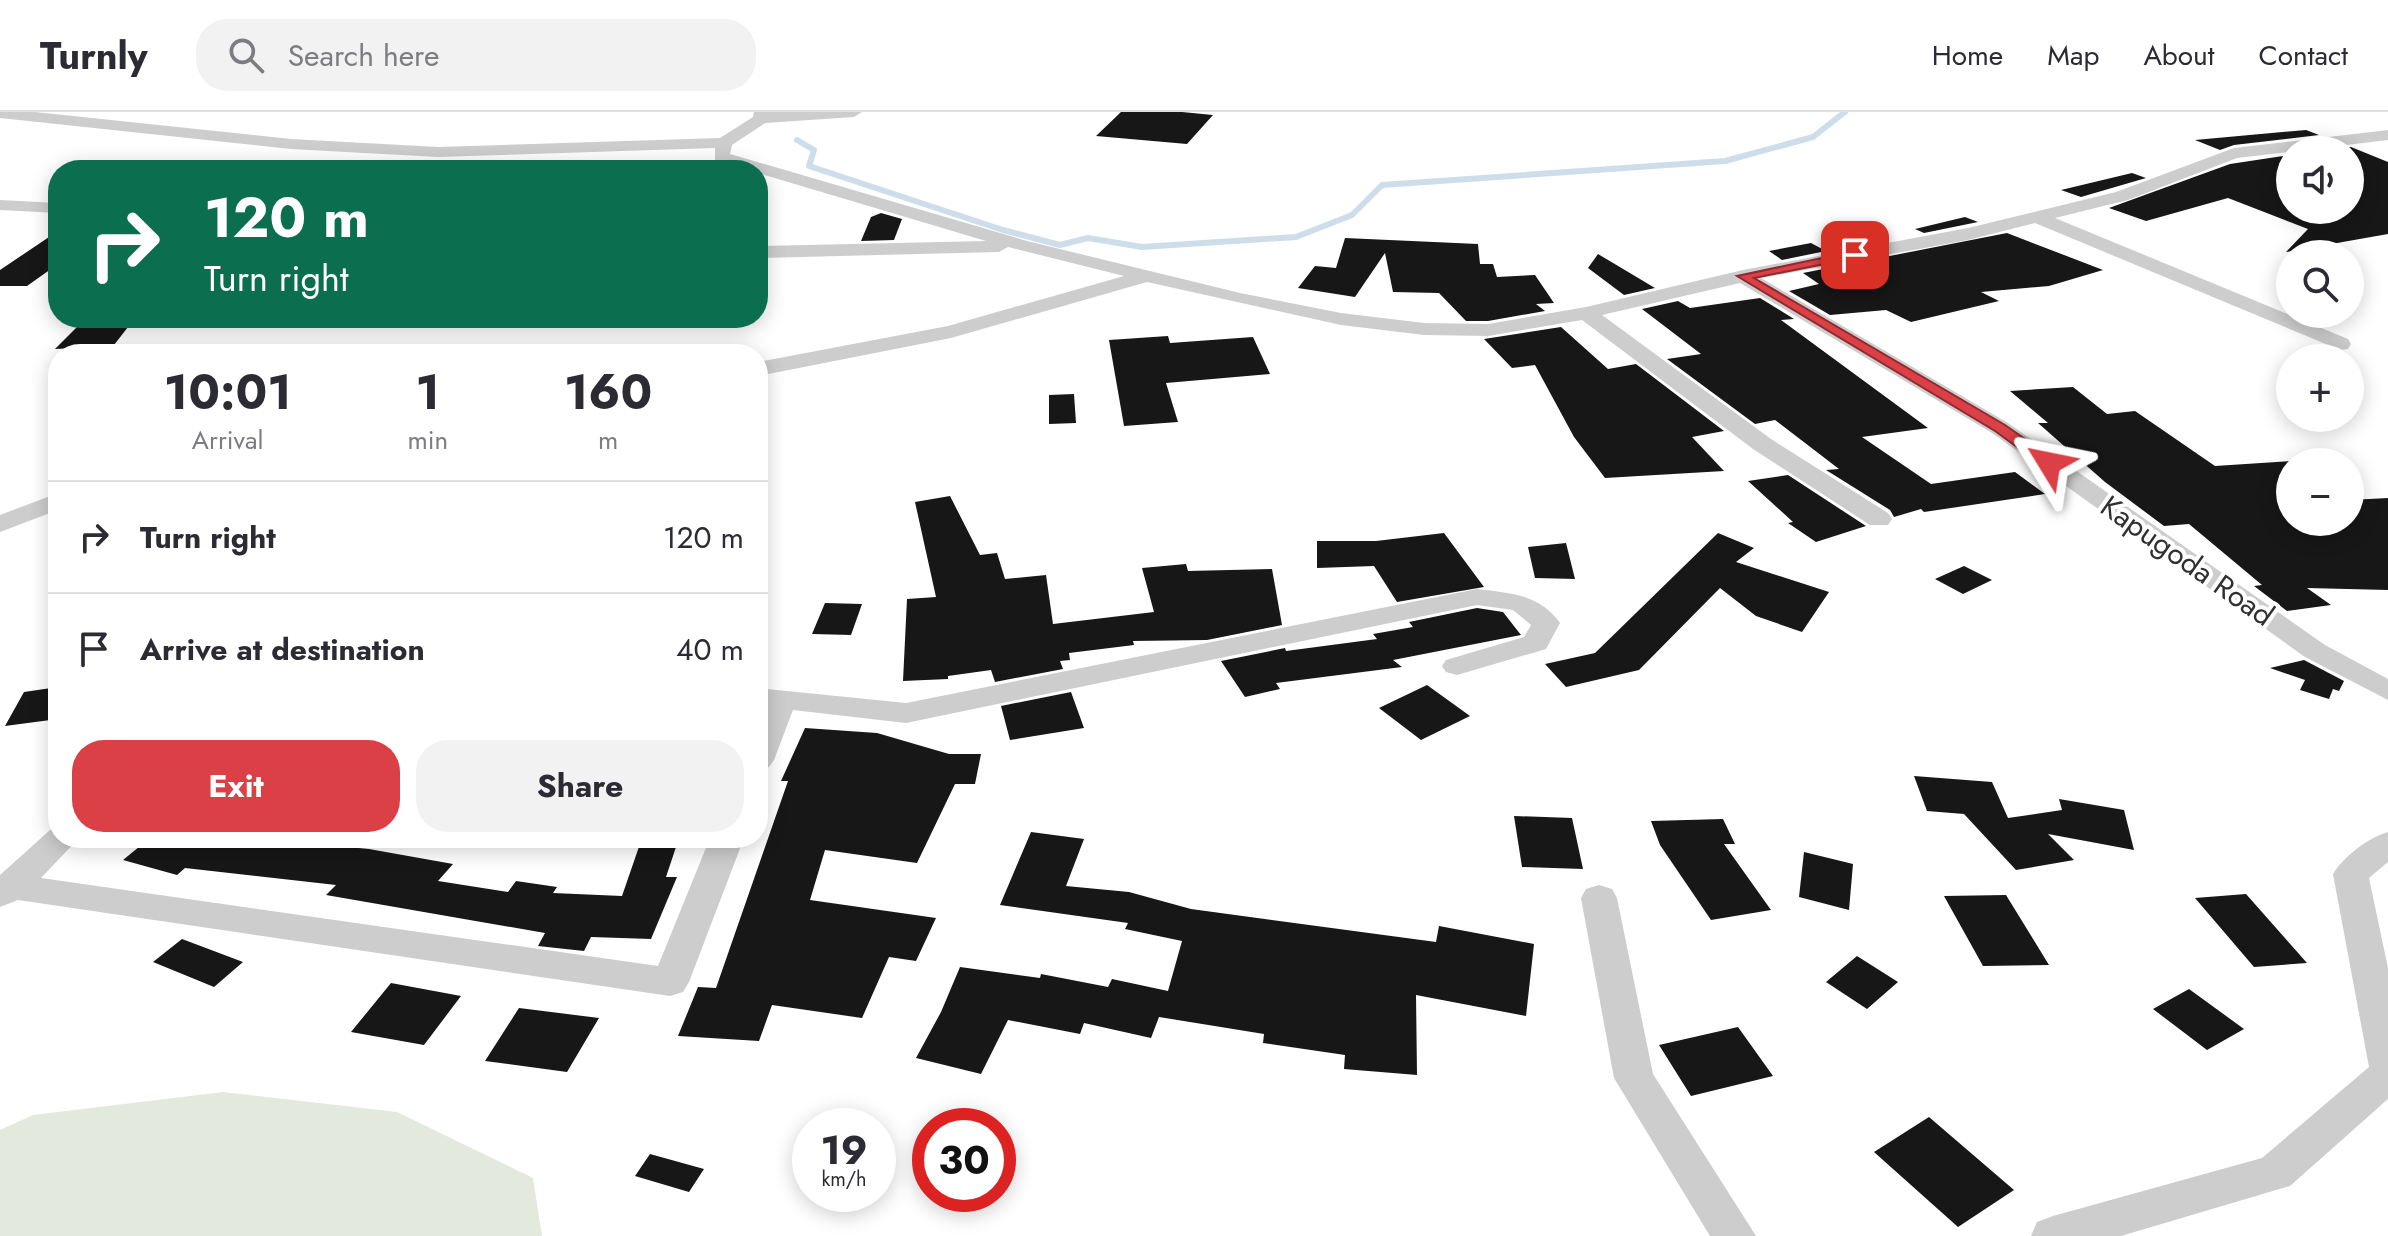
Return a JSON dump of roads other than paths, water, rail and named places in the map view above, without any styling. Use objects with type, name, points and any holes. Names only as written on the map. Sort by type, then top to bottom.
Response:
[{"type":"street","points":[[0,113],[291,144],[438,152],[724,143],[762,116],[854,112]]},
{"type":"street","points":[[768,171],[1021,245],[1341,319],[1424,329],[1488,330],[1586,313],[1743,276],[1968,234],[2122,196],[2234,153],[2388,135]]},
{"type":"street","points":[[724,143],[721,157],[731,160]]},
{"type":"street","points":[[0,205],[48,207]]},
{"type":"street","points":[[2037,217],[2340,344]]},
{"type":"street","points":[[768,252],[1021,245]]},
{"type":"street","points":[[768,367],[951,332],[1149,276]]},
{"type":"street","name":"Kapugoda Road","points":[[1743,276],[2000,428],[2315,651],[2388,691]]},
{"type":"street","points":[[1586,313],[1762,444],[1879,519]]},
{"type":"street","points":[[0,524],[48,505]]},
{"type":"street","points":[[770,698],[811,700],[844,710],[906,713],[1477,597],[1521,603],[1546,623],[1536,643],[1457,666]]},
{"type":"street","points":[[2388,844],[2351,874],[2388,1065]]},
{"type":"street","points":[[5,891],[51,848]]},
{"type":"street","points":[[5,891],[670,982],[723,848]]},
{"type":"street","points":[[1599,898],[1634,1078],[1734,1236]]},
{"type":"street","points":[[2053,1236],[2275,1173],[2388,1075]]},
{"type":"waterway","points":[[797,140],[814,150],[809,166],[1003,230],[1060,245],[1088,238],[1142,247],[1296,237],[1352,215],[1382,185],[1725,161],[1813,137],[1845,112]]}]
